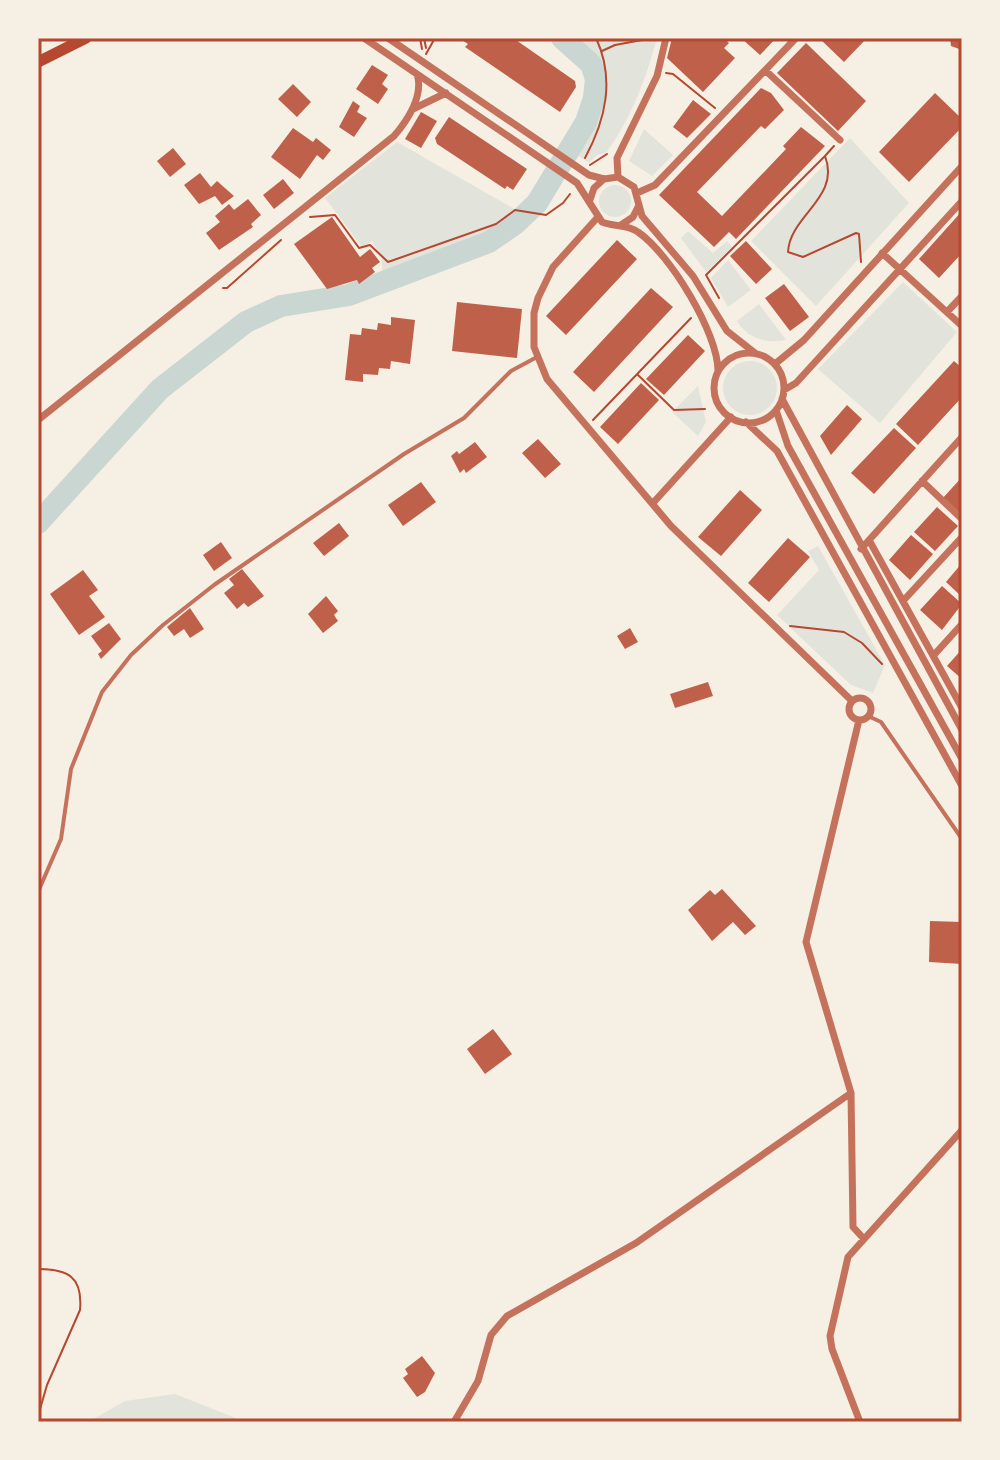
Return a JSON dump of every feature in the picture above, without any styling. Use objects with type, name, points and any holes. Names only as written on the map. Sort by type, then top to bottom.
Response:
[{"type":"main road","points":[[38,62],[86,38]]},
{"type":"street","points":[[364,38],[577,183],[590,200],[597,218],[608,225],[621,225],[644,237],[683,285],[713,338],[718,371],[714,385],[716,400],[731,417],[746,422],[777,451],[962,786]]},
{"type":"street","points":[[388,38],[571,164],[604,179],[618,177],[630,182],[637,193],[642,216],[693,276],[727,331],[775,364],[784,390],[782,399],[767,418],[746,422]]},
{"type":"street","points":[[618,177],[617,158],[657,76],[666,38]]},
{"type":"street","points":[[637,193],[655,185],[796,38]]},
{"type":"street","points":[[766,71],[840,140]]},
{"type":"street","points":[[412,110],[419,82],[417,74]]},
{"type":"street","points":[[38,420],[394,136],[421,102],[446,93]]},
{"type":"street","points":[[775,364],[804,340],[962,166]]},
{"type":"street","points":[[590,200],[594,188],[604,179]]},
{"type":"street","points":[[784,390],[796,383],[962,201]]},
{"type":"street","points":[[621,225],[633,217],[638,205]]},
{"type":"street","points":[[597,218],[545,277],[534,313],[537,357],[547,379],[671,526],[852,701]]},
{"type":"street","points":[[882,253],[962,326]]},
{"type":"street","points":[[947,312],[962,296]]},
{"type":"street","points":[[718,371],[738,355],[755,353]]},
{"type":"street","points":[[782,399],[962,730]]},
{"type":"street","points":[[776,410],[788,446],[962,759]]},
{"type":"street","points":[[653,503],[731,417]]},
{"type":"street","points":[[861,549],[962,437]]},
{"type":"street","points":[[922,481],[962,519]]},
{"type":"street","points":[[903,601],[962,537]]},
{"type":"street","points":[[869,540],[962,708]]},
{"type":"street","points":[[933,656],[962,624]]},
{"type":"street","points":[[852,701],[859,698],[869,702],[868,716],[859,720]]},
{"type":"street","points":[[852,701],[850,715],[859,720]]},
{"type":"street","points":[[859,720],[806,942],[851,1093],[853,1227],[864,1239]]},
{"type":"street","points":[[454,1422],[478,1381],[491,1335],[507,1316],[636,1243],[851,1093]]},
{"type":"street","points":[[860,1422],[830,1336],[848,1257],[962,1130]]},
{"type":"lane","points":[[38,892],[61,839],[71,769],[102,692],[131,655],[214,585],[404,454],[464,418],[511,371],[537,357]]},
{"type":"lane","points":[[868,716],[881,722],[962,839]]},
{"type":"path","points":[[424,38],[427,51]]},
{"type":"path","points":[[583,161],[604,107],[608,77],[596,38]]},
{"type":"path","points":[[602,51],[615,45],[653,38]]},
{"type":"path","points":[[663,77],[669,72],[673,74],[710,107],[718,106]]},
{"type":"path","points":[[724,306],[706,275],[840,140]]},
{"type":"path","points":[[585,172],[601,156],[617,158]]},
{"type":"path","points":[[825,156],[829,167],[825,188],[795,232],[788,252],[803,257],[856,233],[859,234],[861,262],[867,270]]},
{"type":"path","points":[[306,217],[335,215],[359,248],[370,245],[388,262],[496,224],[515,210],[546,215],[563,203],[577,183]]},
{"type":"path","points":[[216,280],[227,288],[285,237]]},
{"type":"path","points":[[592,421],[691,317],[697,327]]},
{"type":"path","points":[[637,374],[674,410],[705,409]]},
{"type":"path","points":[[777,627],[781,622],[787,627],[794,624],[844,632],[889,669]]},
{"type":"path","points":[[38,1269],[59,1268],[69,1274],[81,1297],[80,1310],[47,1385],[38,1416]]},
{"type":"shaded area","points":[[574,38],[657,38],[643,83],[623,126],[606,153],[597,155],[589,163],[576,154],[598,108],[601,78],[588,50]]},
{"type":"shaded area","points":[[644,129],[673,155],[652,176],[629,161]]},
{"type":"shaded area","points":[[850,138],[909,203],[816,306],[751,241]]},
{"type":"shaded area","points":[[397,142],[523,214],[491,241],[382,274],[382,259],[372,241],[363,248],[325,198]]},
{"type":"shaded area","points":[[615,185],[626,190],[631,201],[626,212],[615,217],[604,212],[599,201],[604,190]]},
{"type":"shaded area","points":[[688,231],[713,253],[727,241],[732,247],[706,272],[681,238]]},
{"type":"shaded area","points":[[728,260],[751,290],[728,307],[711,278]]},
{"type":"shaded area","points":[[903,282],[957,332],[880,423],[818,369]]},
{"type":"shaded area","points":[[759,304],[786,340],[758,338],[741,327],[737,321]]},
{"type":"shaded area","points":[[750,361],[769,369],[777,388],[769,407],[750,415],[731,407],[723,388],[731,369]]},
{"type":"shaded area","points":[[698,386],[706,422],[698,436],[672,412]]},
{"type":"shaded area","points":[[818,546],[885,665],[873,693],[851,685],[777,615],[819,570],[808,551]]},
{"type":"shaded area","points":[[175,1394],[246,1422],[88,1422],[125,1401]]},
{"type":"building","points":[[459,38],[513,38],[575,81],[576,87],[560,112],[465,47],[468,44]]},
{"type":"building","points":[[672,38],[724,38],[729,43],[724,48],[735,58],[703,92],[667,58]]},
{"type":"building","points":[[741,38],[776,38],[760,55]]},
{"type":"building","points":[[819,38],[867,38],[844,62]]},
{"type":"building","points":[[950,38],[962,38],[962,50],[951,46]]},
{"type":"building","points":[[806,43],[866,101],[838,131],[777,73]]},
{"type":"building","points":[[372,65],[388,75],[382,84],[388,89],[378,104],[356,89]]},
{"type":"building","points":[[293,84],[311,102],[297,117],[278,99]]},
{"type":"building","points":[[761,88],[771,93],[784,110],[765,129],[761,126],[697,192],[722,216],[786,149],[783,146],[801,127],[825,146],[736,239],[729,232],[714,247],[659,195]]},
{"type":"building","points":[[935,93],[962,119],[962,127],[909,182],[879,152]]},
{"type":"building","points":[[693,100],[711,114],[687,138],[673,127]]},
{"type":"building","points":[[353,101],[360,106],[357,112],[367,118],[354,137],[339,127]]},
{"type":"building","points":[[421,112],[437,121],[421,148],[405,139]]},
{"type":"building","points":[[449,117],[527,169],[513,190],[507,186],[505,189],[437,144],[435,138]]},
{"type":"building","points":[[293,128],[313,142],[316,138],[331,150],[323,160],[317,155],[300,179],[271,157]]},
{"type":"building","points":[[173,148],[186,164],[170,177],[157,161]]},
{"type":"building","points":[[200,173],[211,187],[217,181],[234,196],[222,205],[215,196],[199,204],[184,185]]},
{"type":"building","points":[[283,179],[294,193],[274,209],[263,195]]},
{"type":"building","points":[[248,199],[261,215],[251,224],[253,227],[219,250],[206,233],[220,222],[215,216],[229,204],[234,210]]},
{"type":"building","points":[[962,211],[962,253],[939,278],[919,259]]},
{"type":"building","points":[[332,217],[360,257],[370,249],[380,262],[372,268],[375,272],[359,284],[357,280],[327,289],[294,244]]},
{"type":"building","points":[[617,240],[637,259],[566,335],[546,316]]},
{"type":"building","points":[[746,241],[772,269],[756,284],[730,256]]},
{"type":"building","points":[[784,284],[809,317],[790,331],[765,298]]},
{"type":"building","points":[[651,288],[673,307],[594,392],[573,372]]},
{"type":"building","points":[[457,302],[522,309],[517,358],[452,351]]},
{"type":"building","points":[[391,317],[415,320],[410,364],[391,361],[390,369],[379,368],[378,375],[363,374],[363,382],[345,380],[350,334],[361,335],[362,328],[377,330],[378,323],[391,325]]},
{"type":"building","points":[[688,335],[705,351],[664,395],[646,379]]},
{"type":"building","points":[[954,361],[962,368],[962,397],[918,445],[896,424]]},
{"type":"building","points":[[641,383],[659,400],[618,444],[600,427]]},
{"type":"building","points":[[847,405],[862,419],[831,455],[820,436]]},
{"type":"building","points":[[894,428],[916,448],[874,494],[851,473]]},
{"type":"building","points":[[538,439],[561,464],[545,478],[522,453]]},
{"type":"building","points":[[475,442],[487,457],[466,473],[464,469],[460,473],[451,456]]},
{"type":"building","points":[[962,477],[962,517],[942,499]]},
{"type":"building","points":[[421,482],[436,502],[403,526],[388,505]]},
{"type":"building","points":[[740,490],[762,510],[721,556],[698,537]]},
{"type":"building","points":[[937,507],[958,526],[935,551],[914,532]]},
{"type":"building","points":[[339,523],[349,536],[324,556],[313,543]]},
{"type":"building","points":[[911,535],[933,554],[910,580],[889,560]]},
{"type":"building","points":[[788,538],[810,557],[769,602],[748,583]]},
{"type":"building","points":[[221,542],[232,558],[214,571],[203,555]]},
{"type":"building","points":[[962,563],[962,597],[946,582]]},
{"type":"building","points":[[242,569],[264,596],[248,607],[244,603],[237,609],[224,593],[234,585],[229,579]]},
{"type":"building","points":[[83,570],[98,590],[89,596],[105,617],[79,635],[50,594]]},
{"type":"building","points":[[942,586],[962,604],[942,630],[920,610]]},
{"type":"building","points":[[326,596],[338,611],[334,615],[338,621],[323,633],[308,614]]},
{"type":"building","points":[[190,608],[204,629],[190,638],[184,629],[174,636],[167,627]]},
{"type":"building","points":[[109,623],[121,639],[101,659],[98,654],[102,651],[91,636]]},
{"type":"building","points":[[630,628],[638,642],[625,649],[617,636]]},
{"type":"building","points":[[962,649],[962,679],[947,666]]},
{"type":"building","points":[[708,682],[713,696],[675,708],[670,694]]},
{"type":"building","points":[[722,889],[756,926],[745,935],[733,922],[712,941],[688,910],[710,890],[715,895]]},
{"type":"building","points":[[930,921],[962,922],[962,964],[929,962]]},
{"type":"building","points":[[493,1029],[512,1054],[485,1074],[467,1049]]},
{"type":"building","points":[[422,1356],[435,1373],[425,1392],[417,1397],[403,1378],[408,1374],[405,1369]]},
{"type":"waterway","points":[[38,523],[160,389],[246,322],[281,306],[349,295],[489,242],[515,224],[537,203],[586,122],[594,98],[596,79],[591,64],[562,38]]}]
